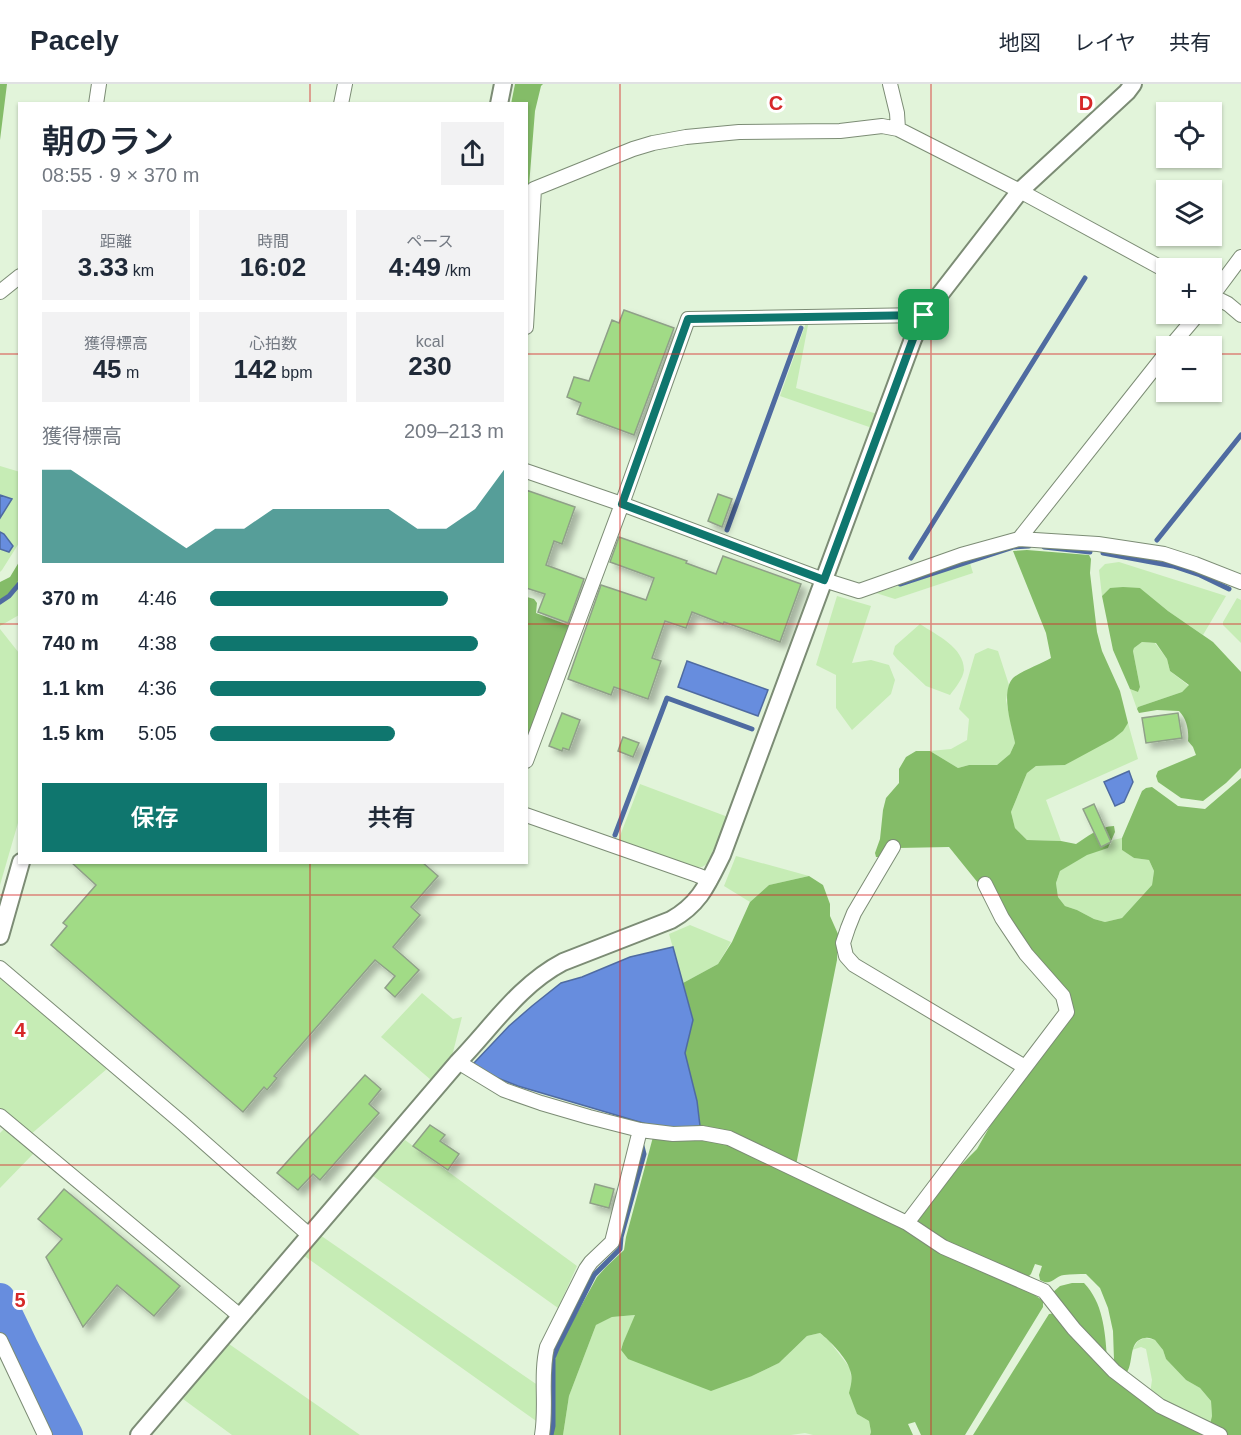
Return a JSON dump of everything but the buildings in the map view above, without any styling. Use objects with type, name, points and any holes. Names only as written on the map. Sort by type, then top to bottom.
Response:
[{"type":"street","points":[[96,102],[99,84]]},
{"type":"street","points":[[341,102],[345,84]]},
{"type":"street","points":[[499,102],[503,84]]},
{"type":"street","points":[[890,84],[897,113],[898,129]]},
{"type":"street","points":[[139,1435],[458,1062],[508,1006],[535,980],[563,962],[671,920],[694,902],[710,880],[730,833],[913,339],[924,315],[1020,191],[1133,84]]},
{"type":"street","points":[[528,292],[534,189],[653,143],[739,132],[840,131],[882,126],[898,129],[1020,191],[1156,265]]},
{"type":"street","points":[[1222,283],[1241,257]]},
{"type":"street","points":[[0,292],[18,278]]},
{"type":"street","points":[[1222,301],[1241,315]]},
{"type":"street","points":[[528,756],[688,319],[924,315]]},
{"type":"street","points":[[1179,336],[1190,324]]},
{"type":"street","points":[[1019,539],[1156,366]]},
{"type":"street","points":[[528,472],[859,591],[962,555],[1019,539],[1098,544],[1164,555],[1241,582]]},
{"type":"street","points":[[528,817],[710,880]]},
{"type":"street","points":[[893,848],[854,913],[843,943],[846,956],[854,964],[1025,1067]]},
{"type":"street","points":[[0,936],[20,864]]},
{"type":"street","points":[[907,1223],[1067,1012],[1062,996],[1026,954],[1002,918],[985,884]]},
{"type":"street","points":[[0,968],[181,1122],[309,1235]]},
{"type":"street","points":[[458,1062],[504,1090],[541,1103],[640,1130],[673,1134],[702,1133],[729,1138],[907,1223],[943,1247],[1044,1291],[1074,1329],[1114,1371],[1160,1406],[1220,1435]]},
{"type":"street","points":[[0,1116],[240,1316]]},
{"type":"street","points":[[542,1435],[544,1358],[547,1347],[586,1269],[612,1242],[640,1130]]},
{"type":"street","points":[[0,1340],[45,1435]]},
{"type":"green space","points":[[0,84],[7,84],[0,140]]},
{"type":"green space","points":[[515,84],[543,84],[535,111],[528,198],[528,102],[511,102]]},
{"type":"green space","points":[[807,320],[809,320],[796,388],[877,414],[872,428],[780,396]]},
{"type":"green space","points":[[0,466],[18,471],[18,545],[0,572],[0,549],[9,552],[4,534],[0,532],[0,518],[12,499],[0,495]]},
{"type":"green space","points":[[1013,551],[1089,555],[1097,632],[1102,651],[1120,691],[1128,723],[1123,731],[1113,739],[1065,765],[1036,766],[1027,773],[1011,812],[1015,828],[1027,840],[1076,844],[1099,830],[1114,826],[1115,832],[1108,848],[1087,855],[1060,871],[1056,883],[1058,897],[1065,906],[1105,922],[1122,918],[1152,885],[1154,871],[1149,860],[1134,858],[1122,850],[1122,838],[1142,791],[1146,788],[1152,787],[1178,806],[1205,809],[1241,778],[1241,1435],[1228,1435],[1210,1424],[1211,1401],[1200,1388],[1186,1380],[1166,1359],[1163,1350],[1155,1340],[1148,1338],[1136,1343],[1127,1372],[1122,1373],[1116,1369],[1113,1331],[1108,1308],[1100,1288],[1086,1274],[1064,1275],[1050,1282],[1044,1282],[1040,1280],[1039,1275],[1042,1266],[1035,1264],[1031,1274],[1028,1277],[1024,1276],[947,1244],[916,1221],[959,1167],[977,1149],[994,1119],[1072,1007],[1071,998],[949,847],[898,848],[879,857],[876,857],[875,853],[880,839],[886,798],[899,783],[899,769],[906,757],[916,751],[930,751],[958,768],[969,765],[997,765],[1010,754],[1015,743],[1008,710],[1009,684],[1016,676],[1051,658],[1046,633]]},
{"type":"green space","points":[[1119,562],[1226,596],[1203,635],[1140,588],[1110,588],[1102,596],[1099,570],[1105,564]]},
{"type":"green space","points":[[970,563],[973,573],[895,599],[876,593]]},
{"type":"green space","points":[[18,564],[17,584],[0,600],[0,582],[10,577]]},
{"type":"green space","points":[[18,587],[18,616],[0,626],[0,604]]},
{"type":"green space","points":[[1110,588],[1140,588],[1168,611],[1213,642],[1241,672],[1241,768],[1203,801],[1181,798],[1158,782],[1156,776],[1158,771],[1196,755],[1188,741],[1186,721],[1179,711],[1157,710],[1139,713],[1137,709],[1182,692],[1189,685],[1170,671],[1167,659],[1156,643],[1142,642],[1133,651],[1140,687],[1138,692],[1130,689],[1113,650],[1102,596]]},
{"type":"green space","points":[[837,596],[871,606],[852,663],[871,660],[889,665],[895,680],[891,694],[852,730],[836,708],[836,675],[816,665]]},
{"type":"green space","points":[[528,597],[537,603],[536,613],[573,627],[528,739]]},
{"type":"green space","points":[[1237,598],[1241,600],[1241,643],[1223,625]]},
{"type":"green space","points":[[920,624],[948,642],[963,662],[962,677],[950,695],[926,686],[893,654],[895,646]]},
{"type":"green space","points":[[0,629],[18,652],[18,823],[0,885]]},
{"type":"green space","points":[[1142,642],[1155,643],[1167,659],[1170,671],[1189,686],[1182,692],[1137,709],[1130,689],[1138,692],[1140,687],[1133,651]]},
{"type":"green space","points":[[988,648],[998,651],[1009,685],[1006,700],[1015,743],[1010,754],[997,765],[969,765],[958,768],[930,751],[951,749],[967,740],[969,719],[959,709],[975,654]]},
{"type":"green space","points":[[1128,723],[1138,759],[1046,800],[1061,841],[1027,840],[1015,828],[1011,812],[1027,773],[1036,766],[1065,765],[1122,731]]},
{"type":"green space","points":[[640,784],[728,817],[707,864],[695,867],[618,841]]},
{"type":"green space","points":[[1122,838],[1122,850],[1134,858],[1149,860],[1154,871],[1152,885],[1122,918],[1105,922],[1065,906],[1058,897],[1056,883],[1060,871],[1087,854],[1108,848],[1113,840]]},
{"type":"green space","points":[[736,856],[809,876],[769,885],[750,902],[724,886]]},
{"type":"green space","points":[[809,876],[823,885],[830,904],[830,916],[838,934],[837,960],[796,1165],[720,1131],[700,1126],[697,1101],[685,1053],[693,1020],[683,983],[718,964],[732,942],[750,902],[769,885]]},
{"type":"green space","points":[[690,925],[731,942],[718,964],[683,983],[669,934]]},
{"type":"green space","points":[[0,975],[108,1068],[30,1135],[0,1109]]},
{"type":"green space","points":[[422,993],[453,1019],[462,1017],[452,1056],[431,1080],[381,1037]]},
{"type":"green space","points":[[4,1129],[34,1153],[0,1188],[0,1133]]},
{"type":"green space","points":[[653,1137],[700,1137],[728,1142],[1028,1290],[1043,1301],[1043,1307],[965,1435],[921,1435],[915,1422],[908,1424],[913,1435],[870,1435],[869,1421],[857,1414],[849,1393],[852,1379],[848,1365],[838,1350],[820,1333],[807,1336],[779,1363],[711,1391],[628,1359],[621,1350],[635,1315],[612,1317],[596,1325],[569,1396],[563,1435],[552,1435],[555,1359],[559,1346],[597,1277],[624,1250]]},
{"type":"green space","points":[[405,1140],[577,1266],[558,1308],[373,1176]]},
{"type":"green space","points":[[320,1235],[539,1386],[539,1423],[303,1255]]},
{"type":"green space","points":[[1084,1283],[1095,1299],[1104,1327],[1107,1357],[1052,1293],[1060,1286]]},
{"type":"green space","points":[[1056,1313],[1110,1373],[1134,1395],[1147,1404],[1213,1435],[973,1435],[1049,1314]]},
{"type":"green space","points":[[636,1315],[621,1350],[628,1359],[752,1376],[779,1363],[807,1336],[820,1333],[850,1368],[857,1414],[869,1421],[870,1435],[805,1433],[791,1435],[563,1435],[569,1396],[596,1325],[612,1317]]},
{"type":"green space","points":[[1145,1338],[1155,1340],[1163,1350],[1166,1359],[1186,1380],[1200,1388],[1211,1401],[1210,1424],[1162,1402],[1150,1393],[1152,1380],[1146,1349],[1141,1347],[1132,1350],[1138,1341]]},
{"type":"green space","points":[[229,1344],[360,1435],[232,1435],[183,1399]]},
{"type":"water","points":[[0,495],[12,499],[0,518]]},
{"type":"water","points":[[0,532],[13,546],[9,552],[0,549]]},
{"type":"water","points":[[687,661],[768,690],[758,716],[678,687]]},
{"type":"water","points":[[1129,771],[1133,782],[1124,802],[1115,806],[1104,782]]},
{"type":"water","points":[[673,947],[693,1020],[685,1053],[697,1101],[700,1126],[682,1128],[653,1126],[518,1086],[495,1077],[473,1064],[509,1026],[561,983],[630,957]]},
{"type":"waterway","points":[[911,558],[1085,278]]},
{"type":"waterway","points":[[727,530],[801,328]]},
{"type":"waterway","points":[[1157,540],[1241,435]]},
{"type":"waterway","points":[[900,584],[1013,547],[1029,546]]},
{"type":"waterway","points":[[1044,547],[1090,552]]},
{"type":"waterway","points":[[1103,553],[1173,566],[1200,575],[1229,589]]},
{"type":"waterway","points":[[0,602],[18,585]]},
{"type":"waterway","points":[[615,835],[667,698],[752,729]]},
{"type":"waterway","points":[[551,1435],[553,1358],[594,1275],[620,1249],[621,1237],[644,1154],[642,1146]]},
{"type":"waterway","points":[[0,1298],[68,1435]]},
{"type":"route","points":[[924,315],[913,339],[824,580],[622,504],[688,319],[924,315]]}]
